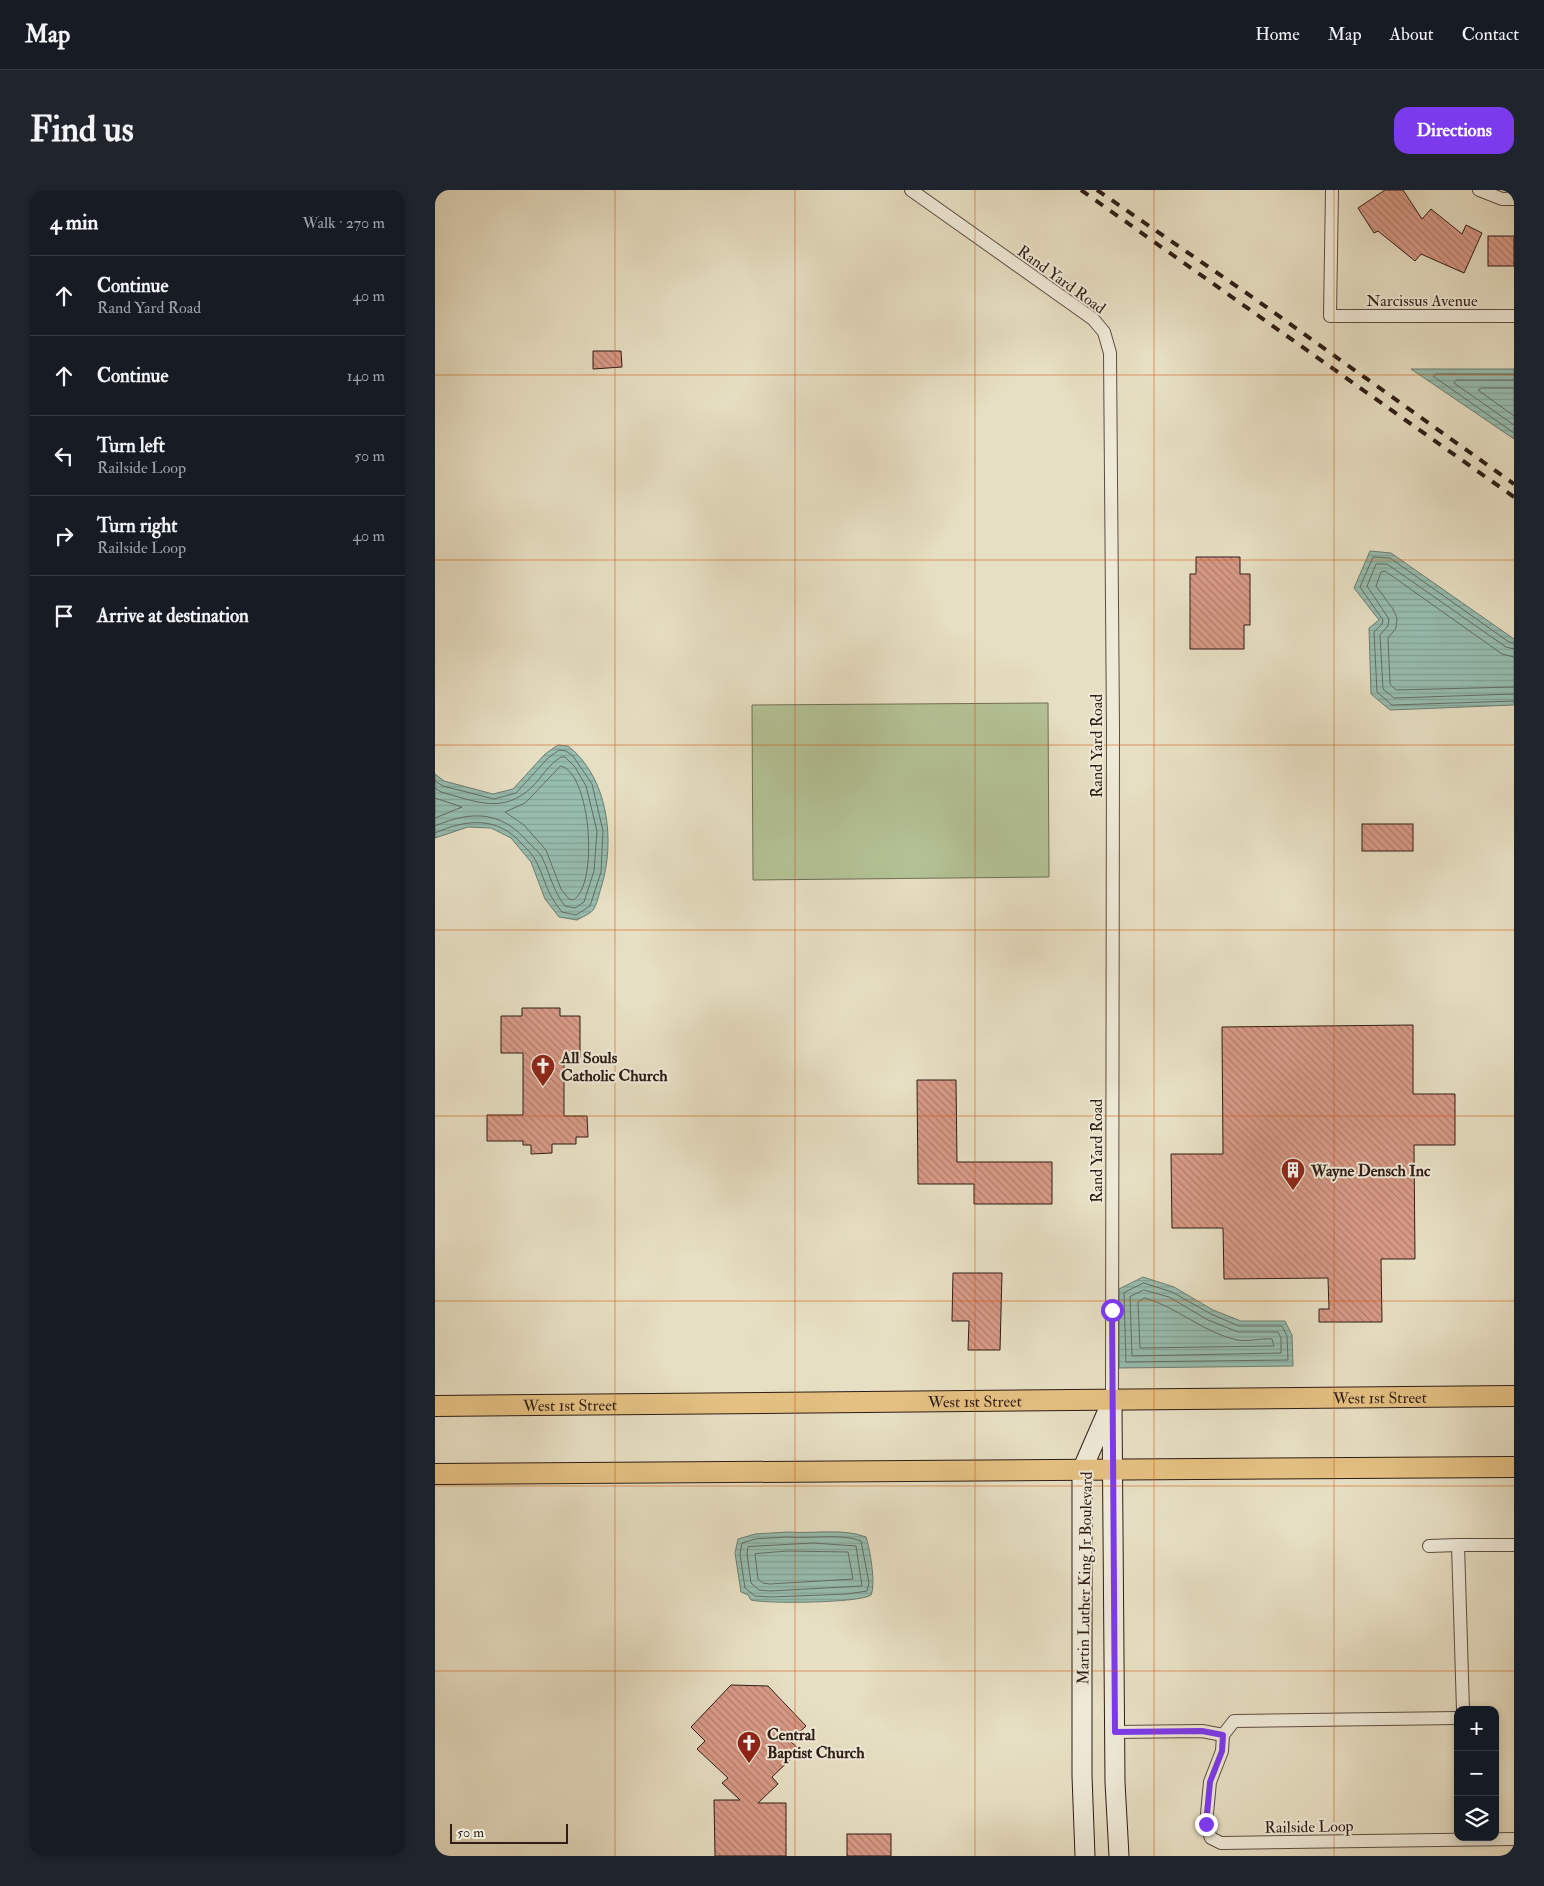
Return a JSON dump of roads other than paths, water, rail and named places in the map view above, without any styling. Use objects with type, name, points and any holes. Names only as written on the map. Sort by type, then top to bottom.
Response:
[{"type":"main road","name":"West 1st Street","points":[[435,1406],[1514,1396]]},
{"type":"main road","name":"Martin Luther King Jr Boulevard","points":[[1111,1400],[1114,1469],[1115,1732],[1119,1856]]},
{"type":"main road","name":"Martin Luther King Jr Boulevard","points":[[1085,1856],[1082,1776],[1082,1470],[1111,1400]]},
{"type":"main road","points":[[435,1474],[1514,1467]]},
{"type":"street","name":"Rand Yard Road","points":[[911,190],[1093,319],[1104,332],[1110,353],[1113,717],[1111,1400]]},
{"type":"street","name":"Narcissus Avenue","points":[[1332,190],[1330,316],[1514,316]]},
{"type":"street","points":[[1479,190],[1502,199],[1514,199]]},
{"type":"street","points":[[1458,1545],[1463,1706]]},
{"type":"street","points":[[1429,1546],[1514,1545]]},
{"type":"street","points":[[1115,1732],[1202,1731],[1223,1735],[1234,1721],[1454,1718]]},
{"type":"street","name":"Railside Loop","points":[[1223,1735],[1222,1751],[1210,1782],[1206,1824],[1211,1838],[1221,1843],[1514,1839]]},
{"type":"water","points":[[1411,369],[1514,369],[1514,439]]},
{"type":"water","points":[[1370,551],[1391,553],[1514,639],[1514,705],[1390,710],[1371,694],[1369,628],[1379,620],[1354,588]]},
{"type":"water","points":[[558,745],[568,746],[582,759],[592,775],[600,792],[608,831],[606,870],[597,902],[592,911],[577,920],[559,917],[545,899],[531,862],[511,838],[491,828],[468,827],[435,838],[435,774],[444,781],[493,794],[513,789],[545,754]]},
{"type":"water","points":[[1143,1277],[1174,1287],[1213,1310],[1241,1321],[1285,1321],[1292,1335],[1293,1366],[1119,1368],[1119,1289]]},
{"type":"water","points":[[838,1532],[866,1537],[873,1575],[871,1595],[850,1600],[813,1602],[751,1600],[748,1595],[741,1592],[735,1553],[738,1539],[755,1534]]},
{"type":"railway","points":[[1081,190],[1514,497]]},
{"type":"railway","points":[[1097,190],[1255,299],[1514,484]]},
{"type":"place","name":"All Souls Catholic Church","points":[[543,1087]]},
{"type":"place","name":"Wayne Densch Inc","points":[[1293,1191]]},
{"type":"place","name":"Central Baptist Church","points":[[749,1764]]}]
